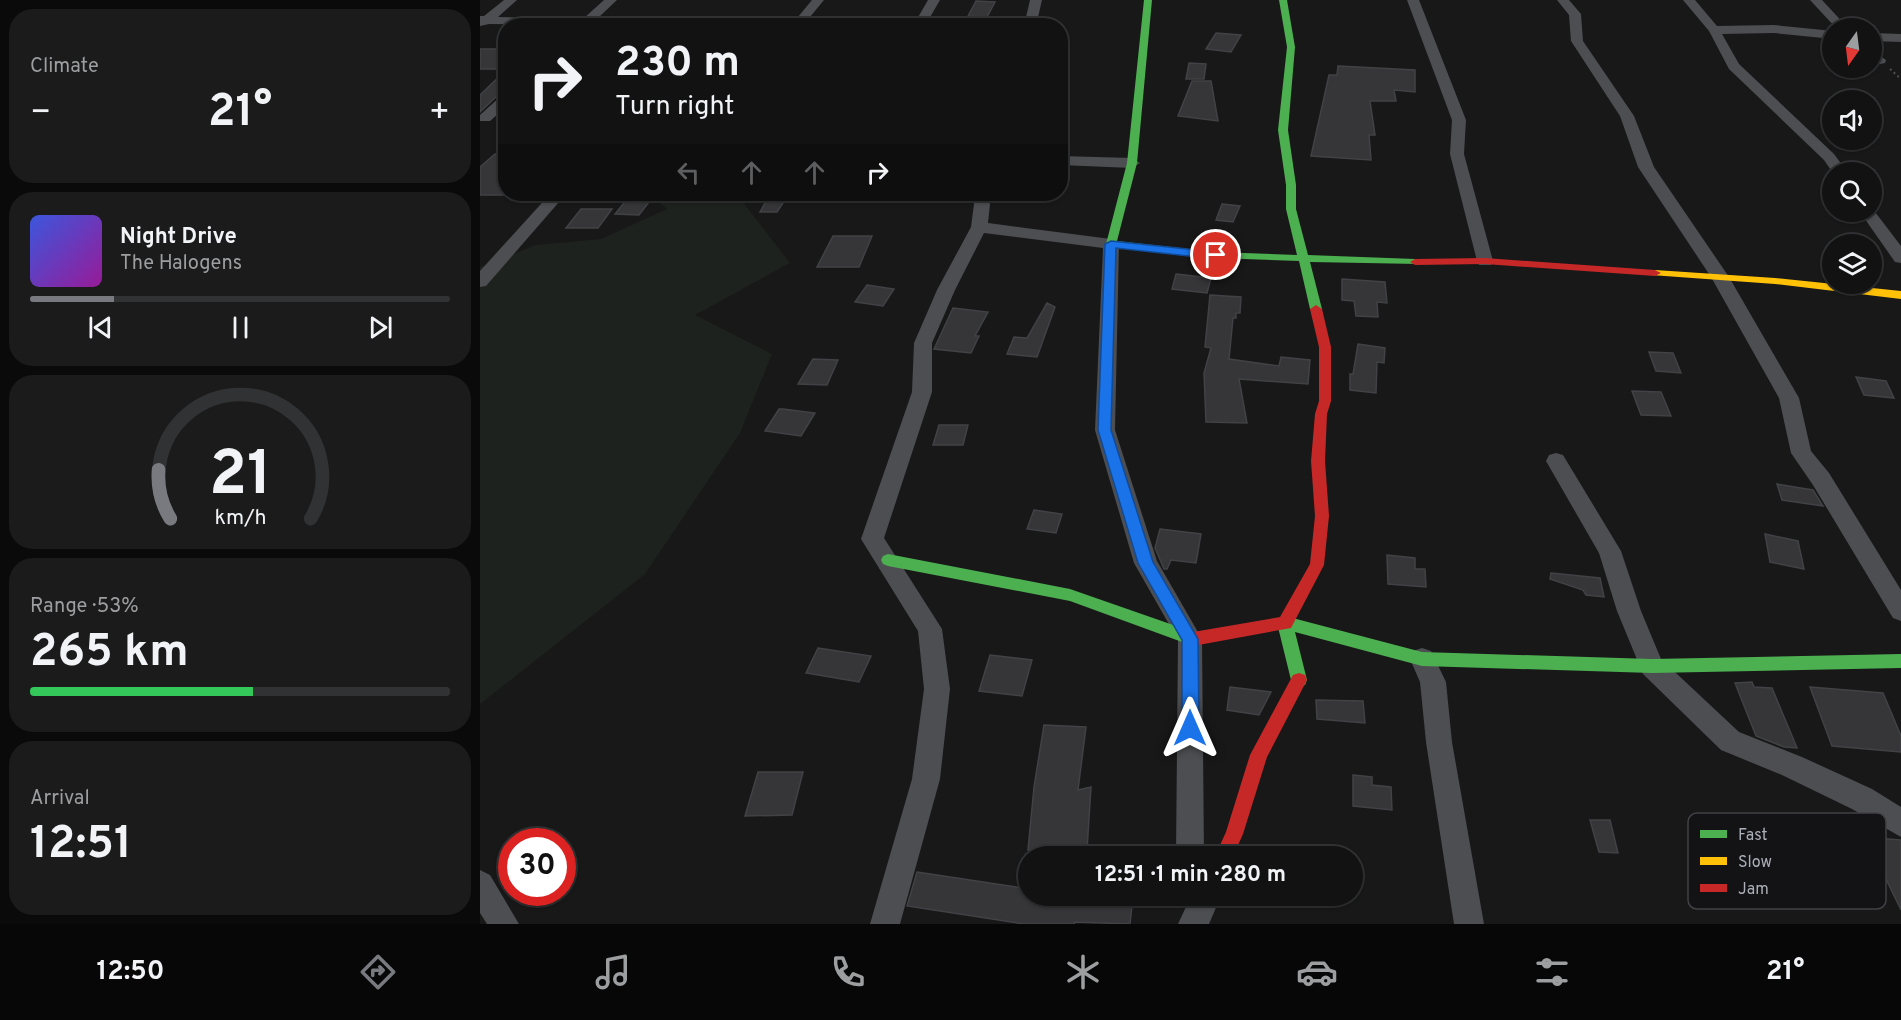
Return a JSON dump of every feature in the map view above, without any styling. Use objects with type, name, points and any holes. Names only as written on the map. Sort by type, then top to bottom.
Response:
[{"type":"street","points":[[482,22],[511,0]]},
{"type":"street","points":[[591,18],[611,0]]},
{"type":"street","points":[[804,18],[818,0]]},
{"type":"street","points":[[924,18],[934,0]]},
{"type":"street","points":[[1032,18],[1036,0]]},
{"type":"street","points":[[1148,0],[1132,163],[1111,244],[1105,430],[1146,563],[1190,639],[1190,846]]},
{"type":"street","points":[[1229,846],[1259,755],[1299,680],[1285,623],[1317,565],[1322,516],[1318,461],[1321,414],[1325,401],[1325,347],[1291,209],[1291,184],[1283,130],[1291,47],[1283,0]]},
{"type":"street","points":[[1413,0],[1459,120],[1457,154],[1485,261]]},
{"type":"street","points":[[1563,0],[1575,14],[1577,41],[1627,116],[1646,167],[1720,277],[1789,398],[1801,453],[1821,479],[1901,611]]},
{"type":"street","points":[[1689,0],[1714,30],[1734,66],[1833,162]]},
{"type":"street","points":[[1816,0],[1833,18]]},
{"type":"street","points":[[482,22],[498,22]]},
{"type":"street","points":[[1714,30],[1774,29],[1822,34]]},
{"type":"street","points":[[1882,37],[1901,38]]},
{"type":"street","points":[[482,118],[498,105]]},
{"type":"street","points":[[482,118],[498,118]]},
{"type":"street","points":[[1068,160],[1132,163]]},
{"type":"street","points":[[480,282],[552,201]]},
{"type":"street","points":[[885,924],[926,779],[937,689],[930,629],[888,560],[872,539],[922,392],[923,344],[946,290],[979,227],[981,201]]},
{"type":"street","points":[[1875,222],[1901,258]]},
{"type":"street","points":[[979,227],[1216,255],[1305,259],[1485,261],[1720,277],[1901,295]]},
{"type":"street","points":[[1556,461],[1610,551],[1629,611],[1652,666],[1730,741],[1792,766],[1884,813]]},
{"type":"street","points":[[888,560],[1070,595],[1190,639],[1285,623],[1422,659],[1652,666],[1901,661]]},
{"type":"street","points":[[1422,659],[1433,682],[1439,742],[1469,924]]},
{"type":"street","points":[[1886,814],[1901,823]]},
{"type":"street","points":[[480,885],[504,924]]},
{"type":"street","points":[[1190,906],[1191,924]]},
{"type":"street","points":[[1191,924],[1201,906]]},
{"type":"shaded area","points":[[658,201],[744,201],[790,263],[695,315],[772,354],[740,433],[645,574],[480,704],[480,267],[536,245],[601,239],[667,209]]},
{"type":"building","points":[[976,1],[995,2],[987,17],[968,16]]},
{"type":"building","points":[[1216,33],[1241,35],[1231,52],[1206,49]]},
{"type":"building","points":[[480,49],[498,49],[498,69],[480,69]]},
{"type":"building","points":[[1189,63],[1206,64],[1204,79],[1186,79]]},
{"type":"building","points":[[1338,66],[1415,70],[1415,92],[1394,90],[1396,101],[1370,101],[1375,135],[1369,135],[1371,160],[1311,156],[1329,75],[1337,75]]},
{"type":"building","points":[[498,78],[498,95],[480,112],[480,95]]},
{"type":"building","points":[[1192,81],[1211,81],[1218,121],[1178,116]]},
{"type":"building","points":[[495,154],[498,154],[498,195],[480,195],[480,167]]},
{"type":"building","points":[[626,201],[650,201],[639,215],[615,214]]},
{"type":"building","points":[[766,201],[784,201],[777,212],[760,212]]},
{"type":"building","points":[[1222,204],[1240,206],[1233,222],[1216,220]]},
{"type":"building","points":[[581,209],[612,209],[598,228],[566,228]]},
{"type":"building","points":[[833,236],[872,236],[859,267],[817,267]]},
{"type":"building","points":[[1176,274],[1211,278],[1207,293],[1172,289]]},
{"type":"building","points":[[1342,279],[1385,282],[1387,303],[1377,302],[1378,317],[1356,316],[1354,301],[1342,300]]},
{"type":"building","points":[[867,285],[894,289],[883,306],[855,302]]},
{"type":"building","points":[[1210,295],[1241,297],[1240,313],[1236,313],[1236,318],[1233,318],[1229,359],[1279,366],[1281,357],[1310,360],[1308,384],[1239,379],[1247,423],[1206,422],[1204,373],[1211,348],[1205,347]]},
{"type":"building","points":[[1047,303],[1055,307],[1037,357],[1007,354],[1014,337],[1027,338]]},
{"type":"building","points":[[953,308],[988,312],[975,336],[979,336],[971,353],[934,349]]},
{"type":"building","points":[[1358,344],[1385,348],[1384,363],[1377,362],[1376,393],[1350,390],[1350,374],[1353,374]]},
{"type":"building","points":[[1649,352],[1673,353],[1681,373],[1656,371]]},
{"type":"building","points":[[813,359],[838,360],[827,385],[798,384]]},
{"type":"building","points":[[1856,377],[1886,381],[1894,398],[1864,395]]},
{"type":"building","points":[[1632,391],[1661,392],[1671,416],[1641,415]]},
{"type":"building","points":[[779,409],[815,413],[801,436],[765,431]]},
{"type":"building","points":[[939,425],[968,425],[963,445],[933,445]]},
{"type":"building","points":[[1777,484],[1813,490],[1823,506],[1782,500]]},
{"type":"building","points":[[1034,510],[1062,514],[1056,533],[1027,529]]},
{"type":"building","points":[[1160,529],[1201,534],[1196,563],[1171,560],[1167,569],[1164,569],[1155,548]]},
{"type":"building","points":[[1765,534],[1798,541],[1804,569],[1770,562]]},
{"type":"building","points":[[1387,555],[1415,558],[1415,569],[1425,569],[1426,587],[1388,584]]},
{"type":"building","points":[[1551,573],[1600,578],[1604,597],[1586,595],[1583,590],[1550,579]]},
{"type":"building","points":[[818,648],[871,656],[859,682],[806,673]]},
{"type":"building","points":[[990,655],[1032,660],[1022,696],[979,691]]},
{"type":"building","points":[[1752,682],[1754,687],[1772,688],[1797,748],[1784,747],[1756,736],[1735,683]]},
{"type":"building","points":[[1230,687],[1271,692],[1259,715],[1227,710]]},
{"type":"building","points":[[1810,687],[1883,693],[1901,736],[1901,752],[1832,746]]},
{"type":"building","points":[[1316,700],[1363,701],[1365,723],[1317,719]]},
{"type":"building","points":[[1044,725],[1086,727],[1078,790],[1091,787],[1087,846],[1028,846],[1034,787]]},
{"type":"building","points":[[758,772],[803,772],[792,815],[745,816]]},
{"type":"building","points":[[1353,775],[1372,777],[1372,785],[1391,787],[1392,810],[1353,806]]},
{"type":"building","points":[[1590,820],[1610,820],[1618,853],[1599,852]]},
{"type":"building","points":[[1886,839],[1901,840],[1901,910],[1886,879]]},
{"type":"building","points":[[917,872],[1018,887],[1018,906],[1132,906],[1130,924],[1075,922],[1074,924],[1024,924],[907,906]]},
{"type":"traffic: fast","points":[[1148,0],[1132,163],[1111,244],[1216,255],[1415,262]]},
{"type":"traffic: fast","points":[[1283,0],[1291,47],[1283,130],[1291,185],[1291,209],[1316,309]]},
{"type":"traffic: fast","points":[[888,560],[1070,595],[1193,639]]},
{"type":"traffic: fast","points":[[1299,680],[1285,623],[1422,659],[1652,666],[1901,661]]},
{"type":"traffic: slow","points":[[1655,273],[1775,281],[1901,295]]},
{"type":"traffic: jam","points":[[1415,262],[1485,261],[1655,273]]},
{"type":"traffic: jam","points":[[1193,639],[1285,623],[1317,565],[1322,516],[1318,461],[1321,414],[1325,401],[1325,347],[1316,309]]},
{"type":"traffic: jam","points":[[1229,846],[1259,755],[1299,680]]},
{"type":"route","points":[[1190,728],[1190,639],[1146,563],[1105,430],[1111,244],[1216,255]]}]
